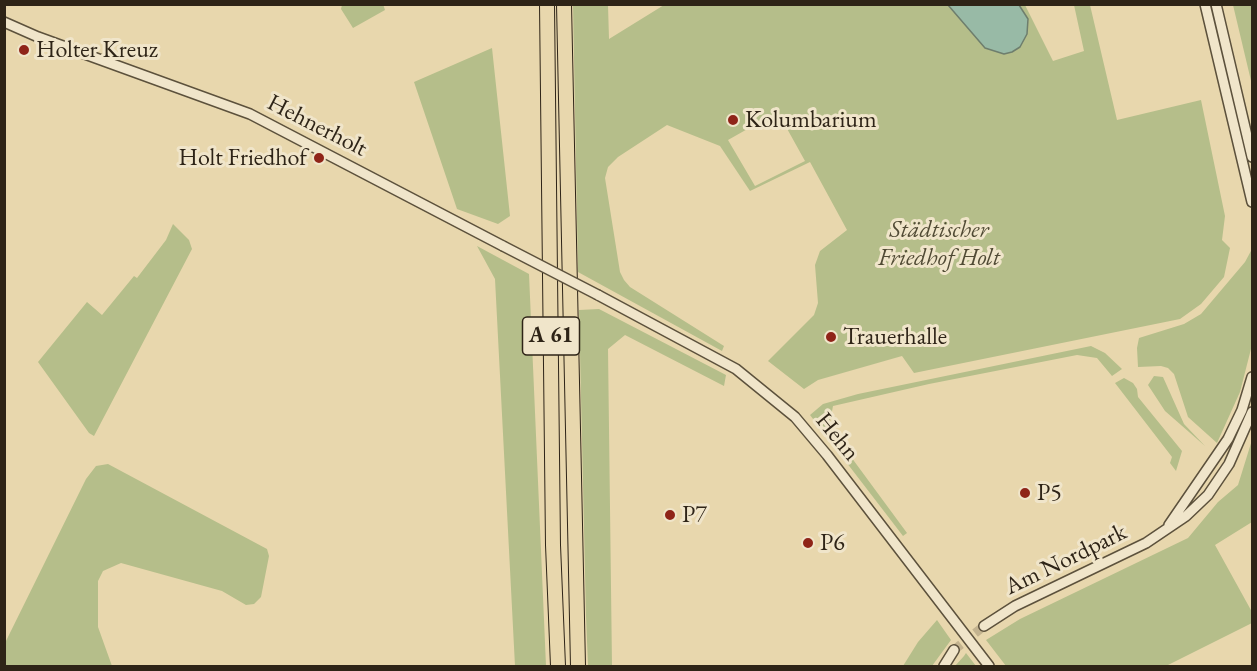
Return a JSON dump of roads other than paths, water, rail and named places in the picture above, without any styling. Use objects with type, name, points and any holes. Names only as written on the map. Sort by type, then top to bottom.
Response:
[{"type":"highway","name":"A 61","points":[[547,4],[553,545],[558,666]]},
{"type":"highway","name":"A 61","points":[[564,4],[578,666]]},
{"type":"street","points":[[1205,4],[1252,202]]},
{"type":"street","points":[[1216,4],[1252,157]]},
{"type":"street","name":"Hehnerholt","points":[[4,22],[38,37],[250,114],[598,295]]},
{"type":"street","name":"Hehn","points":[[598,295],[736,369],[795,417],[989,666]]},
{"type":"street","name":"Am Nordpark","points":[[1166,530],[1228,439],[1242,410],[1252,377]]},
{"type":"street","name":"Am Nordpark","points":[[984,626],[1015,606],[1146,543],[1186,516],[1221,476],[1239,446],[1252,412]]},
{"type":"street","points":[[944,666],[954,650]]},
{"type":"tunnel","points":[[954,650],[984,626]]},
{"type":"place","name":"Holter Kreuz","points":[[24,50]]},
{"type":"place","name":"Kolumbarium","points":[[733,120]]},
{"type":"place","name":"Holt Friedhof","points":[[319,158]]},
{"type":"place","name":"Trauerhalle","points":[[831,337]]},
{"type":"place","name":"P5","points":[[1025,493]]},
{"type":"place","name":"P7","points":[[670,515]]},
{"type":"place","name":"P6","points":[[808,543]]},
{"type":"park label","name":"Städtischer Friedhof Holt","points":[[939,244]]}]
